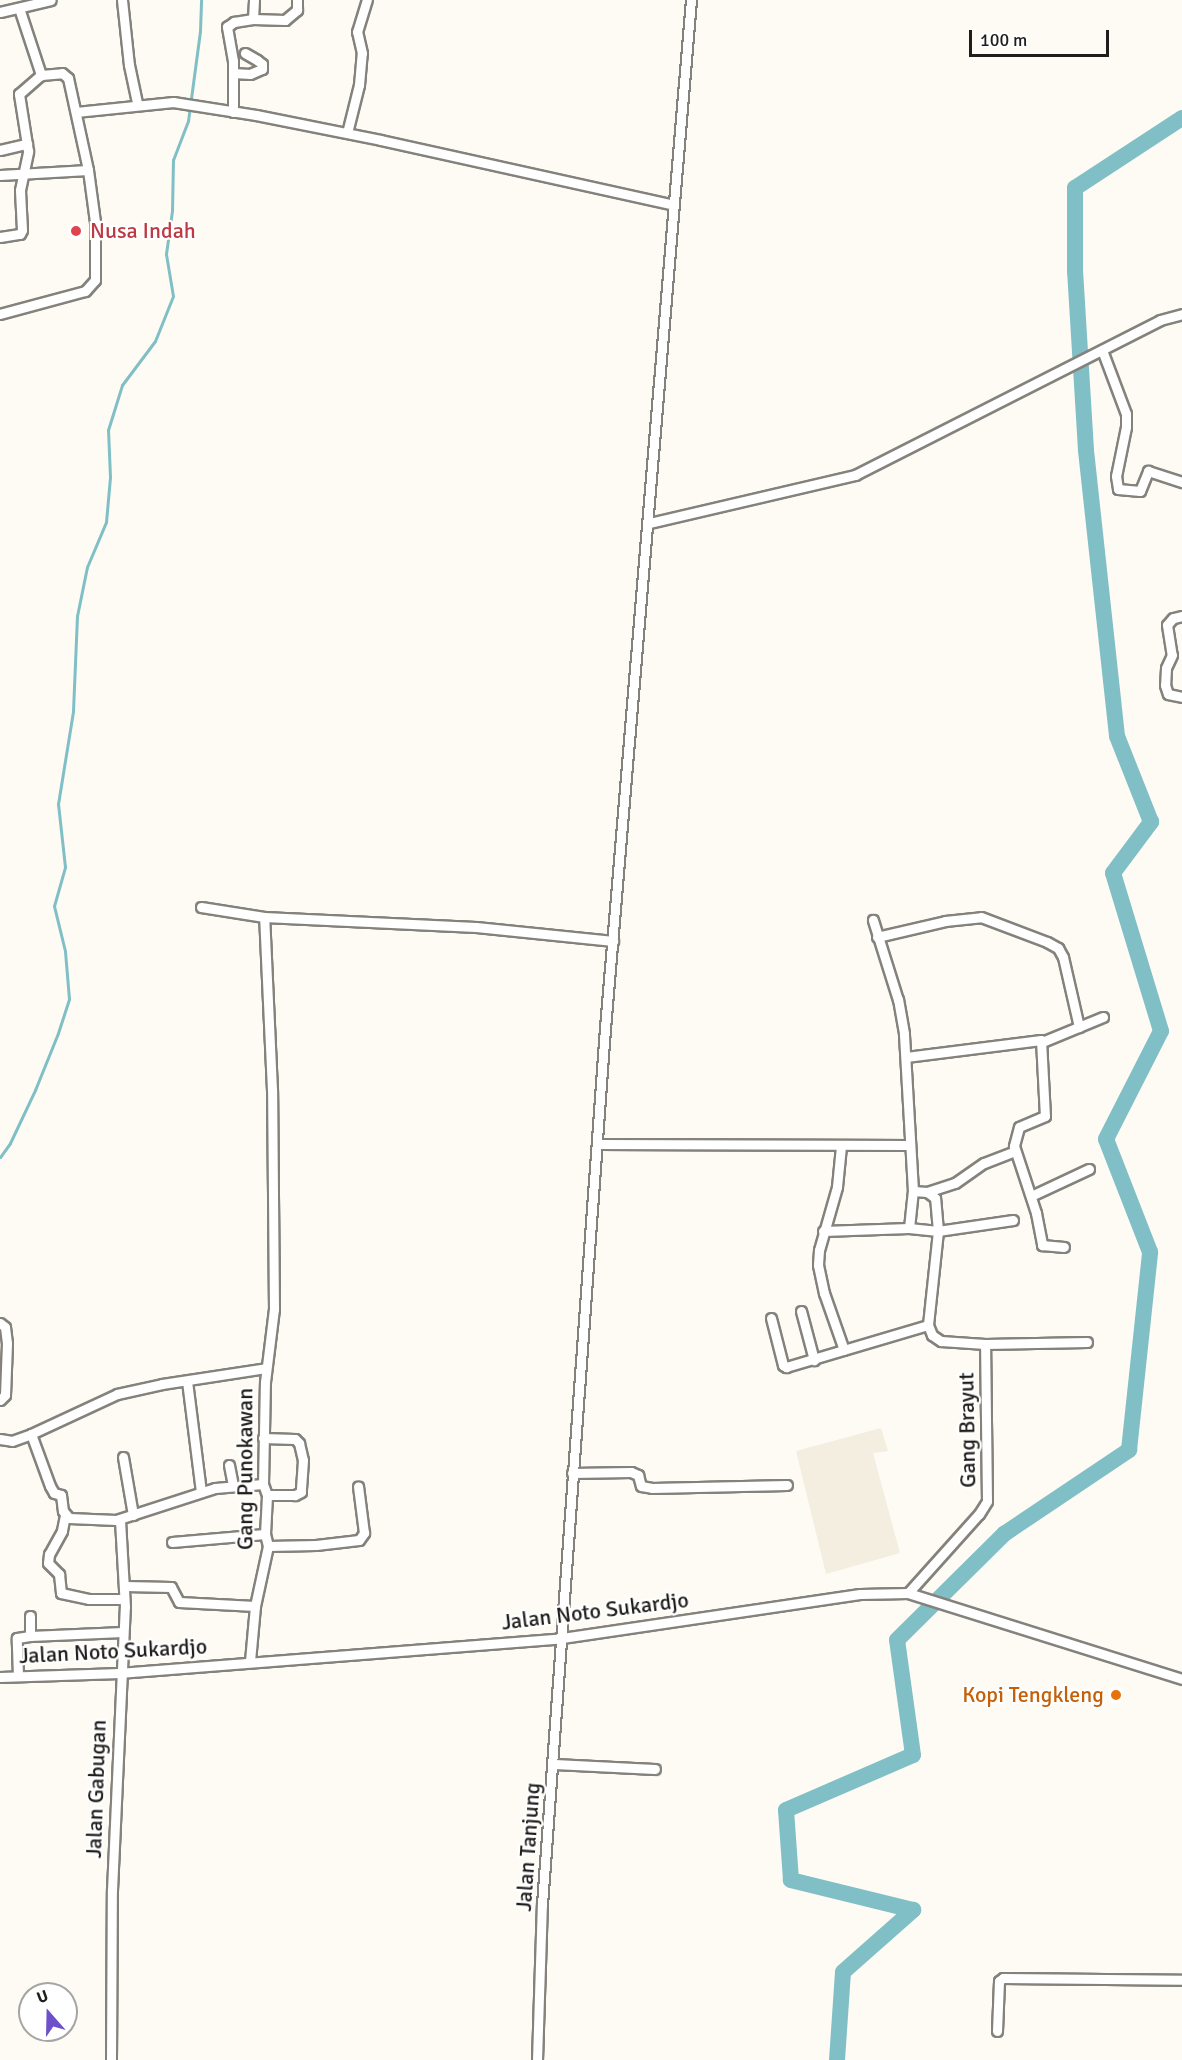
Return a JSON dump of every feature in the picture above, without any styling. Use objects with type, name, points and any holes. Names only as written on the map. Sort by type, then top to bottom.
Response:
[{"type":"street","points":[[0,12],[51,0]]},
{"type":"street","points":[[122,0],[136,104]]},
{"type":"street","points":[[253,19],[254,0]]},
{"type":"street","points":[[232,112],[233,74],[227,27],[234,22],[253,19],[290,18],[297,10],[297,0]]},
{"type":"street","points":[[347,133],[359,85],[362,53],[357,32],[367,0]]},
{"type":"street","name":"Jalan Tanjung","points":[[537,2060],[542,1905],[554,1764],[572,1473],[613,941],[691,0]]},
{"type":"street","points":[[19,8],[41,75]]},
{"type":"street","points":[[233,74],[250,74],[262,69],[262,64],[245,53]]},
{"type":"street","points":[[0,237],[20,234],[22,230],[22,173],[28,157],[19,94],[41,75],[65,74],[68,78],[88,170],[95,222],[95,280],[85,291],[0,314]]},
{"type":"street","points":[[76,112],[136,104],[173,102],[347,133],[673,206]]},
{"type":"street","points":[[0,150],[27,144]]},
{"type":"street","points":[[0,175],[88,170]]},
{"type":"street","points":[[649,523],[855,475],[1160,320],[1182,314]]},
{"type":"street","points":[[1102,350],[1126,414],[1126,427],[1116,476],[1118,489],[1140,491],[1148,471],[1182,482]]},
{"type":"street","points":[[1182,616],[1173,618],[1167,624],[1172,655],[1166,668],[1165,686],[1168,693],[1182,697]]},
{"type":"street","points":[[201,907],[264,916],[476,927],[613,941]]},
{"type":"street","name":"Gang Punokawan","points":[[250,1661],[255,1606],[268,1546],[265,1534],[267,1495],[263,1484],[263,1438],[266,1368],[274,1309],[272,1102],[264,916]]},
{"type":"street","points":[[877,937],[945,921],[981,918],[1047,942],[1058,948],[1063,957],[1079,1027]]},
{"type":"street","points":[[873,920],[898,1000],[906,1057],[913,1191],[909,1228]]},
{"type":"street","points":[[1042,1042],[1103,1017]]},
{"type":"street","points":[[906,1057],[1038,1039],[1042,1042]]},
{"type":"street","points":[[1042,1042],[1045,1116],[1019,1127],[1014,1137],[1015,1150],[1031,1196],[1042,1245],[1065,1247]]},
{"type":"street","points":[[598,1144],[909,1145]]},
{"type":"street","points":[[841,1146],[837,1187],[819,1250],[820,1278],[844,1350]]},
{"type":"street","points":[[913,1191],[927,1192],[955,1183],[984,1163],[1015,1150]]},
{"type":"street","points":[[1031,1196],[1089,1169]]},
{"type":"street","points":[[927,1192],[936,1202],[938,1231],[928,1325],[936,1340],[985,1344],[1087,1342]]},
{"type":"street","points":[[823,1231],[909,1228],[938,1231],[1013,1220]]},
{"type":"street","points":[[801,1311],[814,1360]]},
{"type":"street","points":[[771,1318],[784,1366],[814,1360],[928,1325]]},
{"type":"street","points":[[0,1323],[5,1327],[7,1343],[5,1395],[0,1401]]},
{"type":"street","name":"Gang Brayut","points":[[908,1593],[980,1514],[987,1502],[985,1344]]},
{"type":"street","points":[[0,1439],[12,1441],[31,1434],[117,1394],[266,1368]]},
{"type":"street","points":[[187,1381],[201,1492]]},
{"type":"street","points":[[31,1434],[50,1486],[54,1493],[62,1497],[65,1515],[62,1531],[49,1554],[48,1563],[59,1574],[61,1593],[89,1599],[124,1599]]},
{"type":"street","points":[[263,1438],[296,1439],[303,1460],[301,1492],[295,1495],[267,1495]]},
{"type":"street","points":[[123,1457],[133,1515]]},
{"type":"street","points":[[229,1465],[232,1485]]},
{"type":"street","points":[[572,1473],[631,1472],[638,1475],[641,1486],[652,1488],[787,1485]]},
{"type":"street","points":[[65,1515],[88,1519],[120,1519],[201,1492],[232,1485],[263,1484]]},
{"type":"street","points":[[268,1546],[316,1545],[358,1540],[364,1533],[358,1486]]},
{"type":"street","name":"Jalan Gabugan","points":[[111,2060],[112,1890],[125,1586],[120,1519]]},
{"type":"street","points":[[172,1542],[265,1534]]},
{"type":"street","points":[[125,1586],[171,1587],[179,1602],[255,1606]]},
{"type":"street","name":"Jalan Noto Sukardjo","points":[[0,1677],[120,1673],[562,1638],[860,1594],[908,1593],[1182,1679]]},
{"type":"street","points":[[30,1616],[30,1636]]},
{"type":"street","points":[[18,1676],[17,1638],[123,1632]]},
{"type":"street","points":[[554,1764],[655,1768]]},
{"type":"street","points":[[997,2031],[999,1981],[1002,1978],[1182,1980]]},
{"type":"shaded area","points":[[881,1428],[888,1451],[873,1453],[900,1553],[826,1574],[796,1451]]},
{"type":"waterway","points":[[0,1157],[10,1143],[35,1090],[69,999],[65,951],[54,906],[65,867],[58,804],[73,711],[77,616],[87,567],[106,522],[110,477],[108,430],[122,385],[155,341],[173,296],[166,254],[172,211],[173,160],[188,121],[200,31],[201,0]]},
{"type":"waterway","points":[[837,2060],[843,1972],[913,1910],[791,1880],[786,1810],[913,1755],[897,1640],[1004,1534],[1129,1450],[1150,1252],[1106,1139],[1161,1031],[1113,873],[1151,822],[1117,736],[1086,450],[1075,271],[1075,188],[1182,118]]},
{"type":"place","name":"Nusa Indah","points":[[76,231]]},
{"type":"place","name":"Kopi Tengkleng","points":[[1116,1695]]}]
